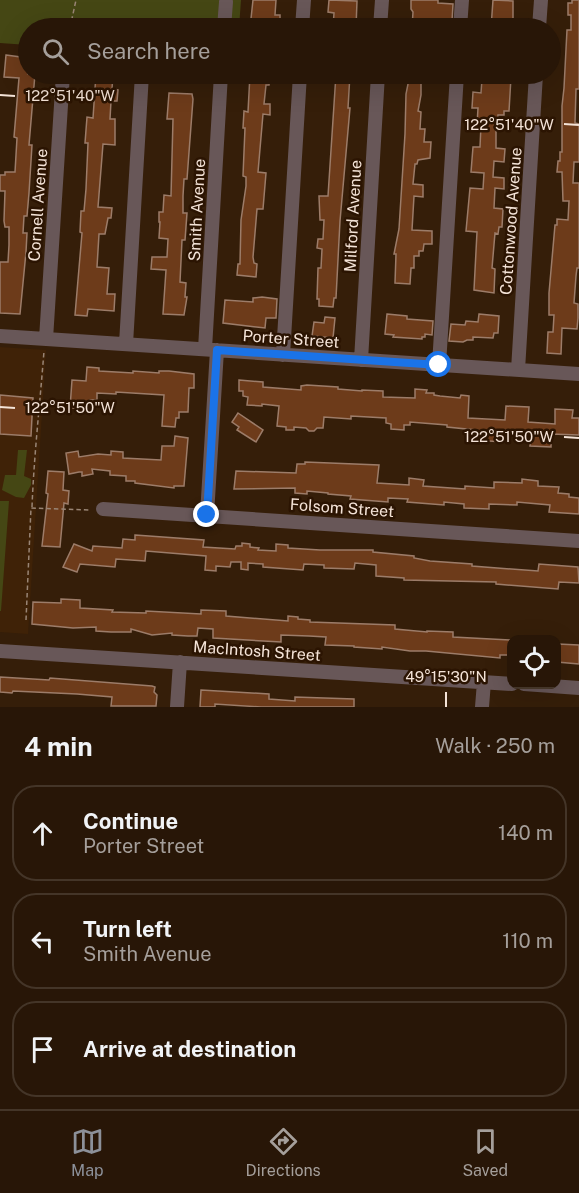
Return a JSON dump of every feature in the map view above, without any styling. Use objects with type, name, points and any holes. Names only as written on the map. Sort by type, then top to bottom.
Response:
[{"type":"street","points":[[303,18],[304,0]]},
{"type":"street","points":[[381,18],[382,0]]},
{"type":"street","points":[[461,18],[462,0]]},
{"type":"street","points":[[540,18],[541,0]]},
{"type":"street","points":[[225,18],[226,2]]},
{"type":"street","name":"Cornell Avenue","points":[[45,339],[62,84]]},
{"type":"street","points":[[126,344],[141,84]]},
{"type":"street","name":"Smith Avenue","points":[[207,515],[221,84]]},
{"type":"street","points":[[283,355],[299,84]]},
{"type":"street","name":"Milford Avenue","points":[[361,360],[377,84]]},
{"type":"street","points":[[439,365],[456,84]]},
{"type":"street","name":"Cottonwood Avenue","points":[[518,370],[535,84]]},
{"type":"street","name":"Porter Street","points":[[0,336],[579,374]]},
{"type":"street","name":"Folsom Street","points":[[104,509],[579,541]]},
{"type":"street","name":"MacIntosh Street","points":[[0,651],[507,684]]},
{"type":"street","points":[[177,707],[180,662]]},
{"type":"street","points":[[482,707],[484,682]]},
{"type":"street","points":[[561,687],[579,688]]},
{"type":"path","points":[[72,18],[76,0]]},
{"type":"path","points":[[26,620],[35,436],[45,339]]},
{"type":"path","points":[[32,508],[78,511],[104,509]]},
{"type":"shaded area","points":[[0,0],[241,0],[240,18],[18,18],[18,44],[0,43]]},
{"type":"shaded area","points":[[0,347],[46,350],[28,634],[0,632]]},
{"type":"shaded area","points":[[18,450],[27,450],[24,476],[31,479],[31,485],[24,498],[2,490],[5,475],[16,475]]},
{"type":"shaded area","points":[[0,501],[9,501],[1,611],[0,611]]},
{"type":"building","points":[[253,0],[276,0],[275,15],[280,15],[280,18],[251,18]]},
{"type":"building","points":[[329,0],[357,1],[356,18],[334,18],[334,13],[328,12]]},
{"type":"building","points":[[411,0],[438,0],[438,3],[453,4],[452,18],[413,18]]},
{"type":"building","points":[[493,0],[513,1],[513,18],[492,18]]},
{"type":"building","points":[[572,0],[579,0],[579,89],[576,89],[575,123],[579,124],[579,162],[574,162],[573,183],[579,183],[579,268],[577,268],[574,303],[578,304],[578,318],[577,329],[562,328],[561,354],[547,353],[548,332],[553,332],[554,315],[549,315],[549,293],[555,225],[557,225],[557,219],[568,220],[569,201],[563,201],[562,172],[557,172],[560,152],[562,152],[562,106],[567,30],[571,30],[568,3],[572,3]]},
{"type":"building","points":[[6,55],[18,57],[18,78],[4,77]]},
{"type":"building","points":[[18,84],[34,84],[29,145],[32,145],[29,193],[23,233],[27,233],[26,252],[20,314],[0,313],[0,262],[8,262],[9,227],[5,227],[5,191],[0,191],[0,175],[5,175],[5,172],[15,172],[17,138],[14,137]]},
{"type":"building","points":[[95,84],[112,84],[112,89],[118,90],[117,101],[111,101],[110,119],[115,119],[115,145],[103,144],[98,207],[112,208],[105,234],[99,234],[97,267],[109,268],[107,294],[115,294],[114,311],[88,309],[87,316],[75,315],[82,233],[80,232],[81,211],[84,211],[86,189],[87,117],[93,118]]},
{"type":"building","points":[[249,84],[269,84],[266,85],[264,104],[270,104],[270,115],[263,114],[258,172],[266,173],[263,209],[257,209],[253,257],[254,263],[257,264],[256,277],[237,275],[238,264],[240,264],[241,220],[246,186],[246,177],[243,176],[244,111],[248,112]]},
{"type":"building","points":[[335,84],[349,84],[348,108],[350,108],[336,298],[334,298],[333,307],[319,306],[319,299],[317,299],[318,268],[321,268],[322,249],[317,248],[318,239],[323,239],[324,220],[320,220],[319,196],[328,196]]},
{"type":"building","points":[[408,84],[421,84],[418,111],[421,112],[420,129],[425,129],[424,142],[431,142],[430,158],[418,160],[415,164],[413,184],[423,185],[423,197],[414,196],[412,230],[432,231],[432,244],[424,244],[423,251],[419,251],[419,256],[414,256],[410,284],[395,283],[396,254],[394,254],[399,229]]},
{"type":"building","points":[[482,84],[511,84],[509,111],[504,111],[504,115],[498,115],[496,132],[496,148],[505,149],[504,162],[494,161],[493,177],[504,178],[504,189],[495,188],[494,208],[503,209],[502,227],[499,227],[498,234],[495,233],[492,268],[495,269],[494,293],[474,290],[477,232],[466,231],[470,188],[483,189],[484,173],[471,172],[473,147],[480,147],[481,125],[477,125],[478,108],[472,108],[473,92],[481,93]]},
{"type":"building","points":[[169,93],[192,94],[193,99],[187,179],[184,179],[183,196],[183,213],[187,213],[185,240],[182,240],[180,282],[186,283],[185,297],[187,297],[184,315],[163,314],[166,270],[151,269],[152,257],[167,257],[168,239],[159,238],[159,212],[163,212],[164,195],[171,196],[173,119],[167,119]]},
{"type":"building","points":[[253,298],[277,299],[276,318],[266,318],[265,328],[223,323],[225,300],[253,302]]},
{"type":"building","points":[[387,314],[407,316],[407,319],[433,321],[432,335],[425,334],[422,339],[393,337],[394,335],[385,334]]},
{"type":"building","points":[[479,314],[499,316],[498,333],[494,333],[493,338],[473,337],[473,340],[463,342],[449,341],[451,324],[465,325],[466,321],[478,322]]},
{"type":"building","points":[[325,317],[335,318],[333,338],[312,336],[314,322],[324,323]]},
{"type":"building","points":[[87,367],[99,368],[99,371],[159,373],[159,371],[169,371],[194,374],[194,388],[189,388],[188,412],[179,412],[175,427],[162,426],[164,395],[116,392],[116,394],[97,393],[97,400],[82,403],[81,408],[70,408],[72,380],[86,381]]},
{"type":"building","points":[[239,380],[263,382],[263,387],[301,390],[301,386],[307,385],[383,391],[383,397],[415,398],[415,389],[427,390],[426,393],[440,396],[460,398],[461,395],[469,396],[468,418],[505,420],[506,406],[529,407],[528,422],[555,424],[555,409],[573,410],[572,418],[579,418],[579,435],[551,434],[551,447],[530,446],[531,431],[503,430],[503,442],[475,440],[476,430],[410,422],[410,425],[404,425],[404,430],[391,429],[391,424],[386,423],[386,418],[351,416],[351,419],[324,417],[323,428],[317,428],[314,431],[294,427],[294,430],[286,430],[286,427],[277,426],[279,406],[247,405],[248,397],[243,396],[243,391],[239,391]]},
{"type":"building","points":[[0,395],[33,398],[31,436],[0,434]]},
{"type":"building","points":[[238,413],[263,430],[256,442],[237,430],[239,427],[232,422]]},
{"type":"building","points":[[175,436],[188,438],[184,486],[174,486],[174,488],[135,483],[135,481],[126,481],[126,476],[110,475],[110,471],[92,469],[93,474],[82,476],[82,472],[79,472],[69,474],[66,453],[78,451],[79,457],[98,454],[111,455],[111,451],[123,452],[123,458],[161,460],[162,446],[174,446]]},
{"type":"building","points":[[305,462],[379,465],[377,483],[409,485],[409,478],[424,480],[423,486],[465,489],[465,486],[494,488],[494,482],[522,483],[522,479],[538,481],[538,486],[559,487],[558,493],[579,498],[579,514],[549,512],[550,505],[517,502],[517,505],[489,504],[489,509],[464,508],[464,504],[444,502],[444,505],[388,498],[388,502],[350,499],[351,496],[328,493],[307,491],[307,494],[295,493],[295,488],[234,489],[236,471],[296,473],[297,464],[305,464]]},
{"type":"building","points":[[48,471],[64,472],[63,490],[69,491],[68,504],[64,503],[60,547],[42,546],[48,494],[46,493]]},
{"type":"building","points":[[135,535],[204,540],[203,547],[235,549],[236,546],[242,546],[242,543],[250,544],[250,547],[259,548],[258,550],[276,551],[276,544],[288,545],[288,548],[320,550],[373,550],[373,552],[414,556],[414,558],[430,561],[472,564],[472,566],[538,571],[539,564],[578,567],[579,583],[559,582],[558,589],[496,584],[496,582],[404,580],[404,578],[376,576],[376,565],[355,563],[354,569],[324,568],[324,565],[304,564],[303,570],[263,567],[263,564],[248,563],[248,570],[241,569],[241,562],[231,562],[230,567],[216,566],[216,571],[205,570],[206,556],[146,551],[145,561],[116,559],[115,567],[80,564],[77,572],[63,567],[74,544],[92,551],[93,546],[122,548],[123,539],[135,540]]},
{"type":"building","points":[[61,599],[80,600],[80,608],[113,610],[112,612],[201,614],[201,610],[226,611],[226,616],[288,621],[288,616],[310,620],[310,622],[395,625],[395,629],[453,632],[453,637],[507,640],[507,655],[500,655],[500,658],[382,647],[382,649],[325,645],[326,637],[309,636],[281,635],[281,642],[213,638],[213,629],[198,628],[197,636],[188,636],[172,635],[172,633],[152,635],[131,629],[131,632],[111,632],[96,631],[96,627],[73,628],[32,624],[33,602],[61,603]]},
{"type":"building","points":[[561,644],[579,645],[579,664],[561,662]]},
{"type":"building","points":[[0,677],[49,680],[50,678],[152,686],[155,687],[154,692],[157,695],[156,706],[111,706],[112,697],[0,692]]},
{"type":"building","points":[[201,690],[269,694],[269,699],[295,701],[295,697],[354,699],[354,707],[261,707],[215,704],[215,707],[200,707]]},
{"type":"route","points":[[207,515],[217,350],[439,365]]}]
